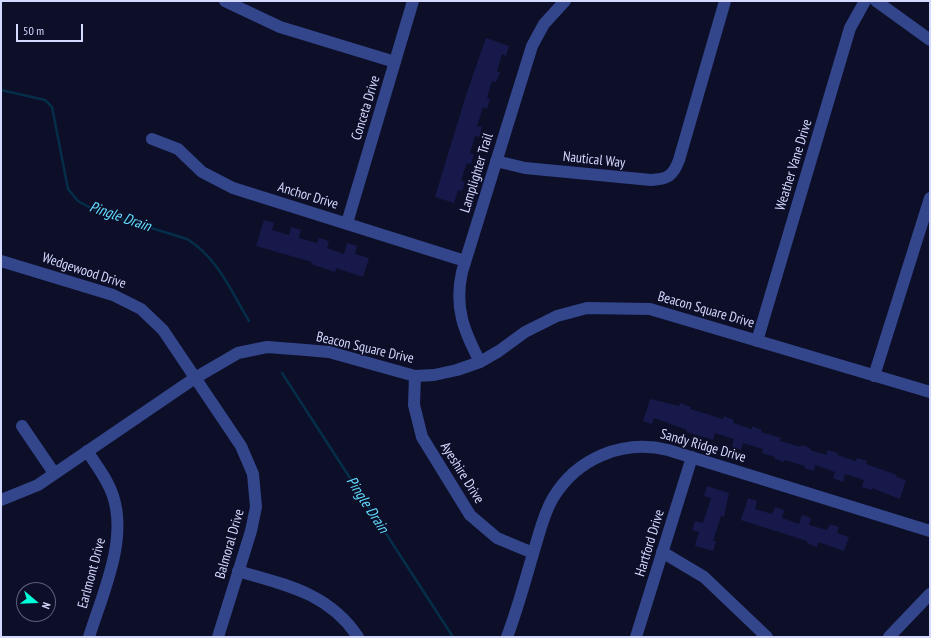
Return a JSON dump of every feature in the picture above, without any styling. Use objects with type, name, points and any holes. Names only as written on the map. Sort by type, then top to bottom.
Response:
[{"type":"street","points":[[225,1],[280,27],[396,62]]},
{"type":"street","name":"Conceta Drive","points":[[347,223],[413,1]]},
{"type":"street","name":"Lamplighter Trail","points":[[480,362],[467,337],[460,316],[459,293],[465,261],[535,39],[549,17],[565,1]]},
{"type":"street","name":"Nautical Way","points":[[496,161],[525,168],[652,180],[665,179],[676,168],[679,160],[725,1]]},
{"type":"street","name":"Weather Vane Drive","points":[[757,340],[850,28],[865,1]]},
{"type":"street","points":[[876,1],[930,40]]},
{"type":"street","name":"Anchor Drive","points":[[152,139],[178,149],[202,172],[220,183],[245,193],[347,223],[465,261]]},
{"type":"street","points":[[874,376],[930,198]]},
{"type":"street","name":"Wedgewood Drive","points":[[1,261],[113,295],[132,304],[156,322],[196,378]]},
{"type":"street","name":"Beacon Square Drive","points":[[1,500],[25,491],[54,474],[196,378],[238,353],[267,347],[329,352],[415,376],[444,373],[480,362],[499,351],[525,332],[557,316],[587,308],[650,309],[930,392]]},
{"type":"street","name":"Ayeshire Drive","points":[[415,376],[414,405],[422,437],[470,515],[497,538],[533,553]]},
{"type":"street","name":"Balmoral Drive","points":[[196,378],[247,456],[253,474],[256,508],[251,531],[218,637]]},
{"type":"street","points":[[22,426],[54,474]]},
{"type":"street","name":"Sandy Ridge Drive","points":[[506,637],[552,499],[566,480],[590,460],[623,448],[662,448],[930,531]]},
{"type":"street","name":"Earlmont Drive","points":[[87,451],[105,479],[114,497],[117,509],[118,531],[115,553],[89,637]]},
{"type":"street","name":"Hartford Drive","points":[[636,637],[692,457]]},
{"type":"street","points":[[662,552],[704,578],[767,637]]},
{"type":"street","points":[[238,571],[302,590],[316,597],[336,610],[358,637]]},
{"type":"street","points":[[889,637],[930,594]]},
{"type":"building","points":[[486,38],[509,46],[506,56],[502,54],[497,72],[500,72],[496,82],[492,81],[487,98],[490,99],[487,109],[483,107],[477,126],[482,127],[479,137],[475,136],[470,153],[474,154],[471,164],[467,163],[461,180],[465,182],[462,191],[458,190],[454,203],[435,197],[467,92]]},
{"type":"building","points":[[264,220],[274,223],[272,230],[289,235],[291,227],[301,230],[299,238],[317,243],[319,238],[329,241],[327,248],[344,254],[347,243],[357,246],[355,254],[369,258],[363,277],[336,268],[335,272],[311,264],[312,262],[256,246]]},
{"type":"building","points":[[650,399],[679,406],[680,403],[691,407],[690,409],[723,419],[724,416],[734,420],[733,423],[752,429],[752,426],[762,430],[761,432],[781,438],[780,441],[801,447],[802,445],[810,448],[810,450],[826,455],[828,450],[838,453],[837,455],[856,461],[857,458],[867,461],[866,464],[897,475],[896,477],[906,480],[900,499],[872,488],[872,490],[862,487],[864,480],[845,474],[843,482],[833,478],[835,472],[815,465],[814,471],[804,468],[805,466],[785,460],[784,462],[775,459],[775,457],[762,453],[763,449],[743,443],[741,450],[732,447],[734,439],[715,433],[713,440],[687,432],[687,430],[654,418],[652,424],[643,421]]},
{"type":"building","points":[[707,486],[729,493],[724,517],[721,516],[713,541],[716,541],[713,551],[695,546],[699,532],[692,530],[695,521],[703,523],[711,498],[704,496]]},
{"type":"building","points":[[748,498],[757,501],[755,509],[772,514],[775,507],[784,510],[782,518],[799,524],[802,515],[811,518],[809,525],[827,530],[830,524],[839,527],[837,533],[849,537],[844,551],[818,542],[817,547],[807,543],[807,541],[741,520]]},
{"type":"waterway","name":"Pingle Drain","points":[[1,90],[45,100],[52,107],[68,189],[78,201],[96,211],[187,239],[198,247],[215,265],[230,287],[249,321]]},
{"type":"waterway","name":"Pingle Drain","points":[[282,373],[453,637]]}]
